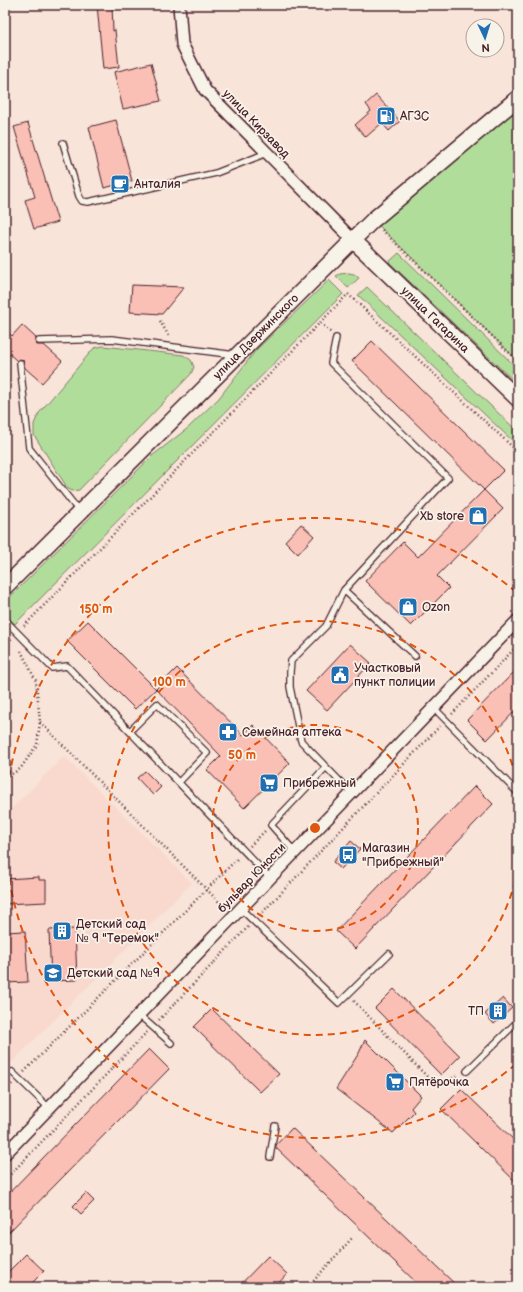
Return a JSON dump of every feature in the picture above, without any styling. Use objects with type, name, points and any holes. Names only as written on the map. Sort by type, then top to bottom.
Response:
[{"type":"main road","name":"улица Дзержинского","points":[[5,587],[372,220],[518,98]]},
{"type":"main road","name":"улица Гагарина","points":[[353,240],[518,399]]},
{"type":"street","name":"улица Кирзавод","points":[[179,5],[182,44],[205,90],[353,240]]},
{"type":"street","name":"бульвар Юности","points":[[5,1154],[518,620]]},
{"type":"lane","points":[[63,143],[79,196],[82,201],[88,202],[216,174],[267,153]]},
{"type":"lane","points":[[336,338],[331,363],[448,478],[344,590],[326,626],[291,661],[290,687],[301,741],[352,794]]},
{"type":"lane","points":[[39,341],[112,339],[238,355]]},
{"type":"lane","points":[[20,363],[29,448],[80,513]]},
{"type":"lane","points":[[344,590],[415,656]]},
{"type":"lane","points":[[5,620],[52,668],[67,666],[270,878]]},
{"type":"lane","points":[[130,731],[157,704],[207,753],[179,782]]},
{"type":"lane","points":[[434,708],[518,793]]},
{"type":"lane","points":[[295,852],[271,825],[326,767]]},
{"type":"lane","points":[[241,909],[339,1003],[389,954]]},
{"type":"lane","points":[[139,1015],[171,1043]]},
{"type":"lane","points":[[467,1071],[518,1021]]},
{"type":"lane","points":[[12,1072],[49,1108]]},
{"type":"lane","points":[[270,1157],[275,1126]]},
{"type":"path","points":[[379,227],[518,361]]},
{"type":"path","points":[[17,633],[348,294],[518,452]]},
{"type":"path","points":[[160,321],[176,347]]},
{"type":"path","points":[[321,323],[336,338]]},
{"type":"path","points":[[5,645],[14,636],[16,642]]},
{"type":"path","points":[[5,1180],[518,645]]},
{"type":"path","points":[[5,778],[20,769],[37,745],[40,722],[36,681],[19,647]]},
{"type":"path","points":[[40,722],[228,911]]},
{"type":"path","points":[[5,1107],[8,1088],[271,825]]},
{"type":"path","points":[[347,995],[436,1086],[467,1071]]},
{"type":"path","points":[[5,1085],[8,1088]]},
{"type":"path","points":[[308,1287],[353,1237]]},
{"type":"shaded area","name":"Детский сад №9","points":[[64,756],[192,883],[8,1066],[5,1063],[5,815]]},
{"type":"green space","points":[[518,98],[518,361],[373,220]]},
{"type":"green space","points":[[399,253],[518,369],[518,385],[389,262]]},
{"type":"green space","points":[[349,273],[354,274],[359,278],[348,288],[336,276]]},
{"type":"green space","points":[[329,280],[343,294],[15,624],[5,614],[5,604],[7,600],[152,456],[188,428],[219,398],[256,350]]},
{"type":"green space","points":[[367,287],[518,432],[518,446],[358,295]]},
{"type":"green space","points":[[103,346],[183,355],[191,360],[194,367],[191,374],[79,490],[73,491],[68,489],[34,435],[34,424],[39,413],[94,348]]},
{"type":"building","points":[[97,5],[112,5],[113,31],[115,30],[119,67],[103,69]]},
{"type":"building","points":[[151,63],[161,101],[123,109],[114,72]]},
{"type":"building","points":[[376,95],[400,121],[389,131],[382,123],[366,137],[355,125],[371,111],[366,104]]},
{"type":"building","points":[[116,120],[132,181],[104,188],[89,127]]},
{"type":"building","points":[[28,123],[58,222],[34,229],[25,200],[35,197],[14,127]]},
{"type":"building","points":[[132,285],[184,287],[162,314],[130,312]]},
{"type":"building","points":[[22,325],[36,338],[35,342],[37,345],[44,345],[62,361],[42,383],[25,368],[23,360],[20,359],[17,361],[5,350],[5,330],[12,336]]},
{"type":"building","points":[[372,341],[504,470],[484,490],[352,361]]},
{"type":"building","points":[[484,490],[503,509],[437,576],[449,588],[411,626],[365,581],[403,542],[418,557]]},
{"type":"building","points":[[301,524],[314,536],[298,554],[285,541]]},
{"type":"building","points":[[88,621],[156,689],[135,709],[67,641]]},
{"type":"building","name":"Участковый пункт полиции","points":[[350,644],[371,663],[327,710],[306,691]]},
{"type":"building","points":[[177,668],[243,735],[253,725],[290,763],[244,808],[207,770],[221,756],[156,689]]},
{"type":"building","points":[[518,668],[518,708],[487,740],[467,720]]},
{"type":"building","points":[[145,771],[161,787],[153,795],[137,778]]},
{"type":"building","points":[[475,786],[493,804],[355,949],[336,931]]},
{"type":"building","points":[[351,841],[360,849],[341,869],[333,862]]},
{"type":"building","points":[[39,877],[39,880],[46,880],[46,902],[5,904],[5,879]]},
{"type":"building","points":[[75,929],[77,980],[51,981],[49,930]]},
{"type":"building","points":[[25,931],[28,982],[5,983],[5,932]]},
{"type":"building","points":[[394,989],[460,1056],[441,1075],[375,1008]]},
{"type":"building","name":"ТП","points":[[503,998],[512,1008],[494,1024],[485,1014]]},
{"type":"building","points":[[212,1009],[279,1074],[260,1092],[194,1027]]},
{"type":"building","points":[[365,1040],[421,1096],[411,1108],[414,1112],[393,1133],[336,1089],[359,1053]]},
{"type":"building","points":[[149,1049],[169,1069],[5,1236],[5,1197]]},
{"type":"building","points":[[461,1089],[518,1144],[518,1184],[441,1109]]},
{"type":"building","points":[[292,1128],[458,1287],[421,1287],[276,1148],[276,1145]]},
{"type":"building","points":[[86,1193],[94,1201],[81,1214],[73,1206]]},
{"type":"building","points":[[26,1254],[44,1271],[28,1287],[5,1287],[5,1275]]},
{"type":"building","points":[[268,1256],[287,1274],[275,1287],[238,1287]]},
{"type":"place","name":"АГЗС","points":[[386,116]]},
{"type":"place","name":"Анталия","points":[[120,184]]},
{"type":"place","name":"Xb store","points":[[478,516]]},
{"type":"place","name":"Ozon","points":[[408,607]]},
{"type":"place","name":"Участковый пункт полиции","points":[[340,675]]},
{"type":"place","name":"Семейная аптека","points":[[228,732]]},
{"type":"place","name":"Прибрежный","points":[[269,783]]},
{"type":"place","name":"Магазин \"Прибрежный\"","points":[[348,855]]},
{"type":"place","name":"Детский сад № 9 \"Теремок\"","points":[[62,931]]},
{"type":"place","name":"Детский сад №9","points":[[53,973]]},
{"type":"place","name":"ТП","points":[[498,1011]]},
{"type":"place","name":"Пятёрочка","points":[[395,1082]]}]
